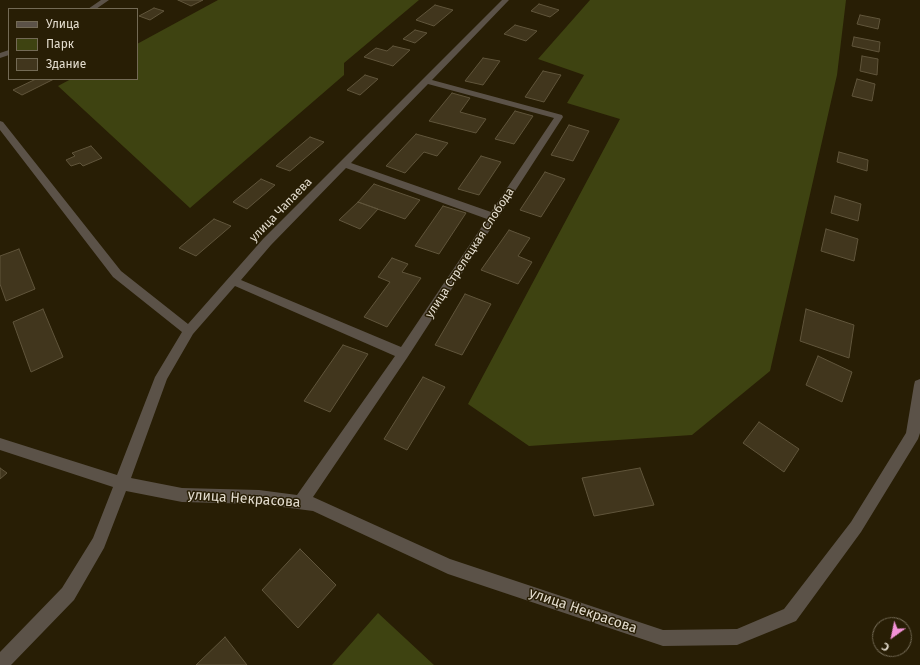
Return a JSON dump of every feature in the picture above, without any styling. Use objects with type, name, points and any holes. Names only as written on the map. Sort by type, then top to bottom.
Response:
[{"type":"street","points":[[93,8],[106,0]]},
{"type":"street","name":"улица Чапаева","points":[[123,478],[161,377],[189,331],[267,242],[506,0]]},
{"type":"street","name":"улица Стрелецкая Слобода","points":[[301,502],[403,354],[559,116],[426,81]]},
{"type":"street","points":[[0,124],[117,274],[189,331]]},
{"type":"street","points":[[344,164],[493,217]]},
{"type":"street","points":[[233,281],[403,354]]},
{"type":"street","name":"улица Некрасова","points":[[123,478],[182,495],[259,497],[314,504],[448,566],[663,638],[737,637],[790,615],[856,527],[913,435],[920,385]]},
{"type":"street","points":[[0,444],[123,478],[99,543],[68,594],[0,664]]},
{"type":"green space","points":[[218,0],[419,0],[344,63],[344,75],[190,208],[58,86],[69,80],[138,80],[138,43]]},
{"type":"green space","points":[[590,0],[846,0],[837,75],[770,371],[692,435],[529,446],[468,404],[620,119],[567,103],[584,75],[538,59]]},
{"type":"green space","points":[[378,613],[434,665],[332,665]]},
{"type":"building","points":[[178,0],[203,0],[191,6]]},
{"type":"building","points":[[539,4],[559,10],[550,17],[531,11]]},
{"type":"building","points":[[435,5],[453,10],[434,26],[416,20]]},
{"type":"building","points":[[154,8],[164,11],[150,20],[139,16]]},
{"type":"building","points":[[860,15],[880,19],[878,29],[857,24]]},
{"type":"building","points":[[515,25],[537,31],[526,41],[504,34]]},
{"type":"building","points":[[415,30],[427,33],[415,43],[403,39]]},
{"type":"building","points":[[854,37],[880,42],[879,52],[852,46]]},
{"type":"building","points":[[393,46],[410,50],[393,66],[364,57],[376,48],[387,51]]},
{"type":"building","points":[[862,56],[878,59],[877,75],[860,71]]},
{"type":"building","points":[[483,58],[500,61],[483,85],[465,81]]},
{"type":"building","points":[[543,71],[561,75],[544,102],[525,97]]},
{"type":"building","points":[[365,75],[378,79],[360,95],[347,90]]},
{"type":"building","points":[[857,79],[875,84],[872,101],[852,96]]},
{"type":"building","points":[[34,80],[52,80],[22,95],[13,90]]},
{"type":"building","points":[[452,93],[470,98],[460,112],[486,119],[476,133],[429,121]]},
{"type":"building","points":[[515,111],[533,116],[514,144],[495,139]]},
{"type":"building","points":[[569,125],[589,131],[573,161],[551,155]]},
{"type":"building","points":[[416,134],[448,143],[437,156],[424,152],[405,173],[386,166]]},
{"type":"building","points":[[310,137],[324,142],[290,171],[276,166]]},
{"type":"building","points":[[91,146],[102,158],[83,166],[80,163],[71,166],[66,160],[75,156],[72,153]]},
{"type":"building","points":[[839,152],[868,160],[867,171],[837,162]]},
{"type":"building","points":[[481,156],[501,162],[479,195],[458,189]]},
{"type":"building","points":[[545,172],[565,179],[541,217],[520,210]]},
{"type":"building","points":[[261,179],[275,185],[247,209],[233,202]]},
{"type":"building","points":[[374,184],[420,200],[405,219],[358,202]]},
{"type":"building","points":[[835,196],[861,204],[858,221],[831,213]]},
{"type":"building","points":[[358,202],[378,209],[360,229],[339,220]]},
{"type":"building","points":[[443,206],[466,213],[439,254],[415,246]]},
{"type":"building","points":[[214,219],[231,226],[196,256],[179,248]]},
{"type":"building","points":[[826,229],[858,239],[854,261],[821,251]]},
{"type":"building","points":[[509,230],[530,238],[518,256],[532,262],[518,284],[481,270]]},
{"type":"building","points":[[19,249],[35,289],[6,301],[0,284],[0,256]]},
{"type":"building","points":[[392,258],[408,264],[402,272],[421,278],[387,327],[364,317],[390,282],[378,277]]},
{"type":"building","points":[[465,294],[491,304],[462,355],[435,345]]},
{"type":"building","points":[[43,309],[63,357],[31,372],[13,322]]},
{"type":"building","points":[[806,309],[854,325],[849,358],[800,341]]},
{"type":"building","points":[[343,345],[368,354],[330,412],[304,401]]},
{"type":"building","points":[[818,356],[852,372],[842,402],[806,385]]},
{"type":"building","points":[[423,377],[445,387],[407,450],[384,439]]},
{"type":"building","points":[[759,422],[799,449],[784,472],[743,443]]},
{"type":"building","points":[[0,468],[7,473],[0,479]]},
{"type":"building","points":[[640,468],[654,505],[594,516],[582,478]]},
{"type":"building","points":[[300,549],[336,585],[298,628],[262,590]]},
{"type":"building","points":[[225,637],[247,665],[196,665]]}]
